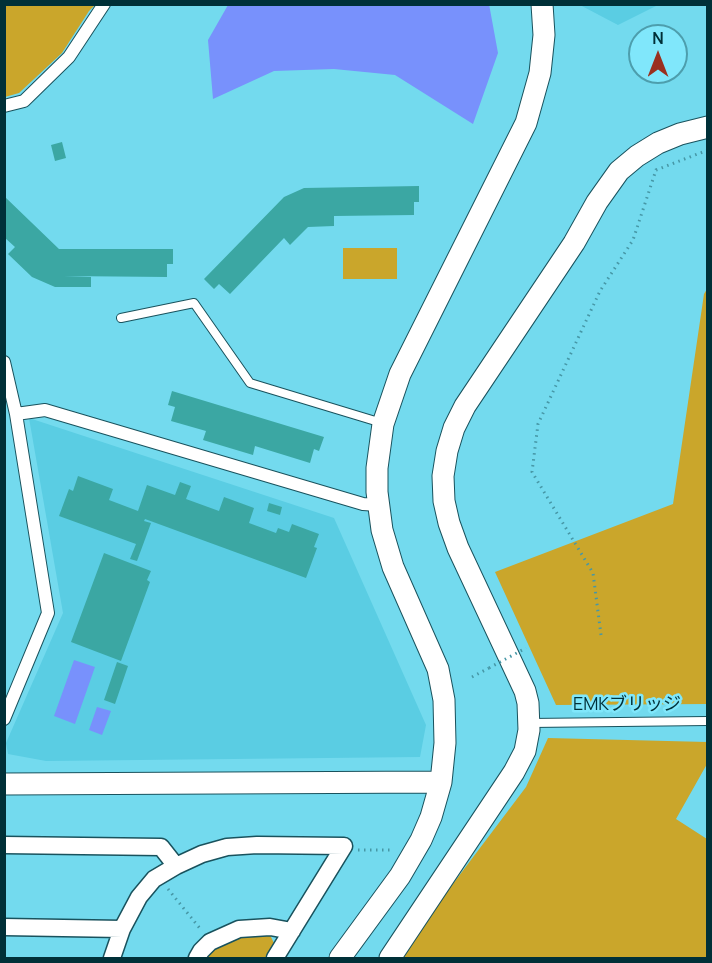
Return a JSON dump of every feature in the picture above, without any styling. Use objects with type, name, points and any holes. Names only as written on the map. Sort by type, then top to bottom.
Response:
[{"type":"street","points":[[4,106],[24,101],[69,57],[104,4]]},
{"type":"street","points":[[343,958],[410,860],[425,832],[441,782],[445,743],[442,684],[435,662],[393,567],[382,530],[378,505],[377,468],[383,424],[402,369],[530,112],[538,87],[542,60],[543,4]]},
{"type":"street","points":[[390,958],[514,772],[538,723],[528,703],[520,678],[458,548],[449,523],[444,501],[444,476],[450,440],[465,406],[561,264],[612,181],[628,163],[648,148],[670,138],[708,128]]},
{"type":"street","points":[[4,362],[8,392],[16,414],[48,613],[4,719]]},
{"type":"street","points":[[16,414],[45,410],[363,504],[378,505]]},
{"type":"street","points":[[4,784],[441,782]]},
{"type":"street","points":[[4,845],[161,847],[176,866]]},
{"type":"street","points":[[112,958],[122,928],[139,897],[158,877],[176,866],[202,854],[227,848],[257,845],[344,846],[275,958]]},
{"type":"street","points":[[4,927],[122,928]]},
{"type":"street","points":[[197,958],[210,942],[239,929],[270,927],[292,931]]},
{"type":"lane","points":[[121,318],[194,303],[249,383],[383,424]]},
{"type":"lane","name":"EMKブリッジ","points":[[538,723],[708,721]]},
{"type":"path","points":[[601,635],[593,573],[532,472],[538,424],[600,291],[633,240],[657,170],[708,150]]},
{"type":"path","points":[[472,677],[526,648]]},
{"type":"path","points":[[365,850],[391,850]]},
{"type":"path","points":[[158,877],[210,942]]},
{"type":"shaded area","points":[[5,4],[95,5],[62,53],[19,93],[5,97]]},
{"type":"shaded area","points":[[580,5],[658,5],[618,25]]},
{"type":"shaded area","points":[[343,248],[397,248],[397,279],[343,279]]},
{"type":"shaded area","points":[[707,289],[707,704],[556,705],[495,572],[673,504],[704,294]]},
{"type":"shaded area","points":[[29,418],[334,518],[426,725],[420,757],[46,761],[8,754],[6,743],[63,613]]},
{"type":"shaded area","points":[[548,738],[707,742],[707,764],[676,819],[707,839],[707,958],[397,958],[526,787]]},
{"type":"shaded area","points":[[241,933],[269,933],[275,945],[267,958],[207,958],[215,947]]},
{"type":"water","points":[[489,4],[498,53],[473,124],[395,75],[334,69],[274,71],[213,99],[208,40],[228,5]]},
{"type":"water","points":[[74,660],[95,667],[75,724],[54,716]]},
{"type":"water","points":[[97,707],[111,711],[102,735],[89,730]]},
{"type":"building","points":[[62,142],[66,158],[55,161],[51,145]]},
{"type":"building","points":[[419,186],[419,202],[414,202],[414,215],[334,216],[334,226],[308,227],[290,245],[284,238],[230,294],[219,284],[214,289],[204,279],[284,197],[304,188]]},
{"type":"building","points":[[4,196],[59,249],[173,249],[173,264],[167,264],[167,277],[64,276],[91,277],[91,287],[55,287],[32,277],[8,254],[15,247],[4,237]]},
{"type":"building","points":[[172,391],[324,437],[319,451],[314,449],[310,463],[255,446],[253,455],[203,440],[206,431],[171,421],[175,407],[168,405]]},
{"type":"building","points":[[78,476],[113,489],[109,500],[138,511],[147,485],[175,495],[180,482],[191,486],[186,499],[219,511],[224,497],[254,508],[249,523],[276,533],[278,528],[289,532],[292,524],[319,534],[314,547],[317,548],[306,578],[145,519],[144,521],[151,523],[137,561],[130,559],[136,544],[59,516],[69,489],[73,491]]},
{"type":"building","points":[[269,503],[282,507],[280,515],[267,511]]},
{"type":"building","points":[[104,553],[151,571],[147,580],[150,582],[121,661],[71,642]]},
{"type":"building","points":[[117,662],[128,666],[115,704],[104,700]]}]
